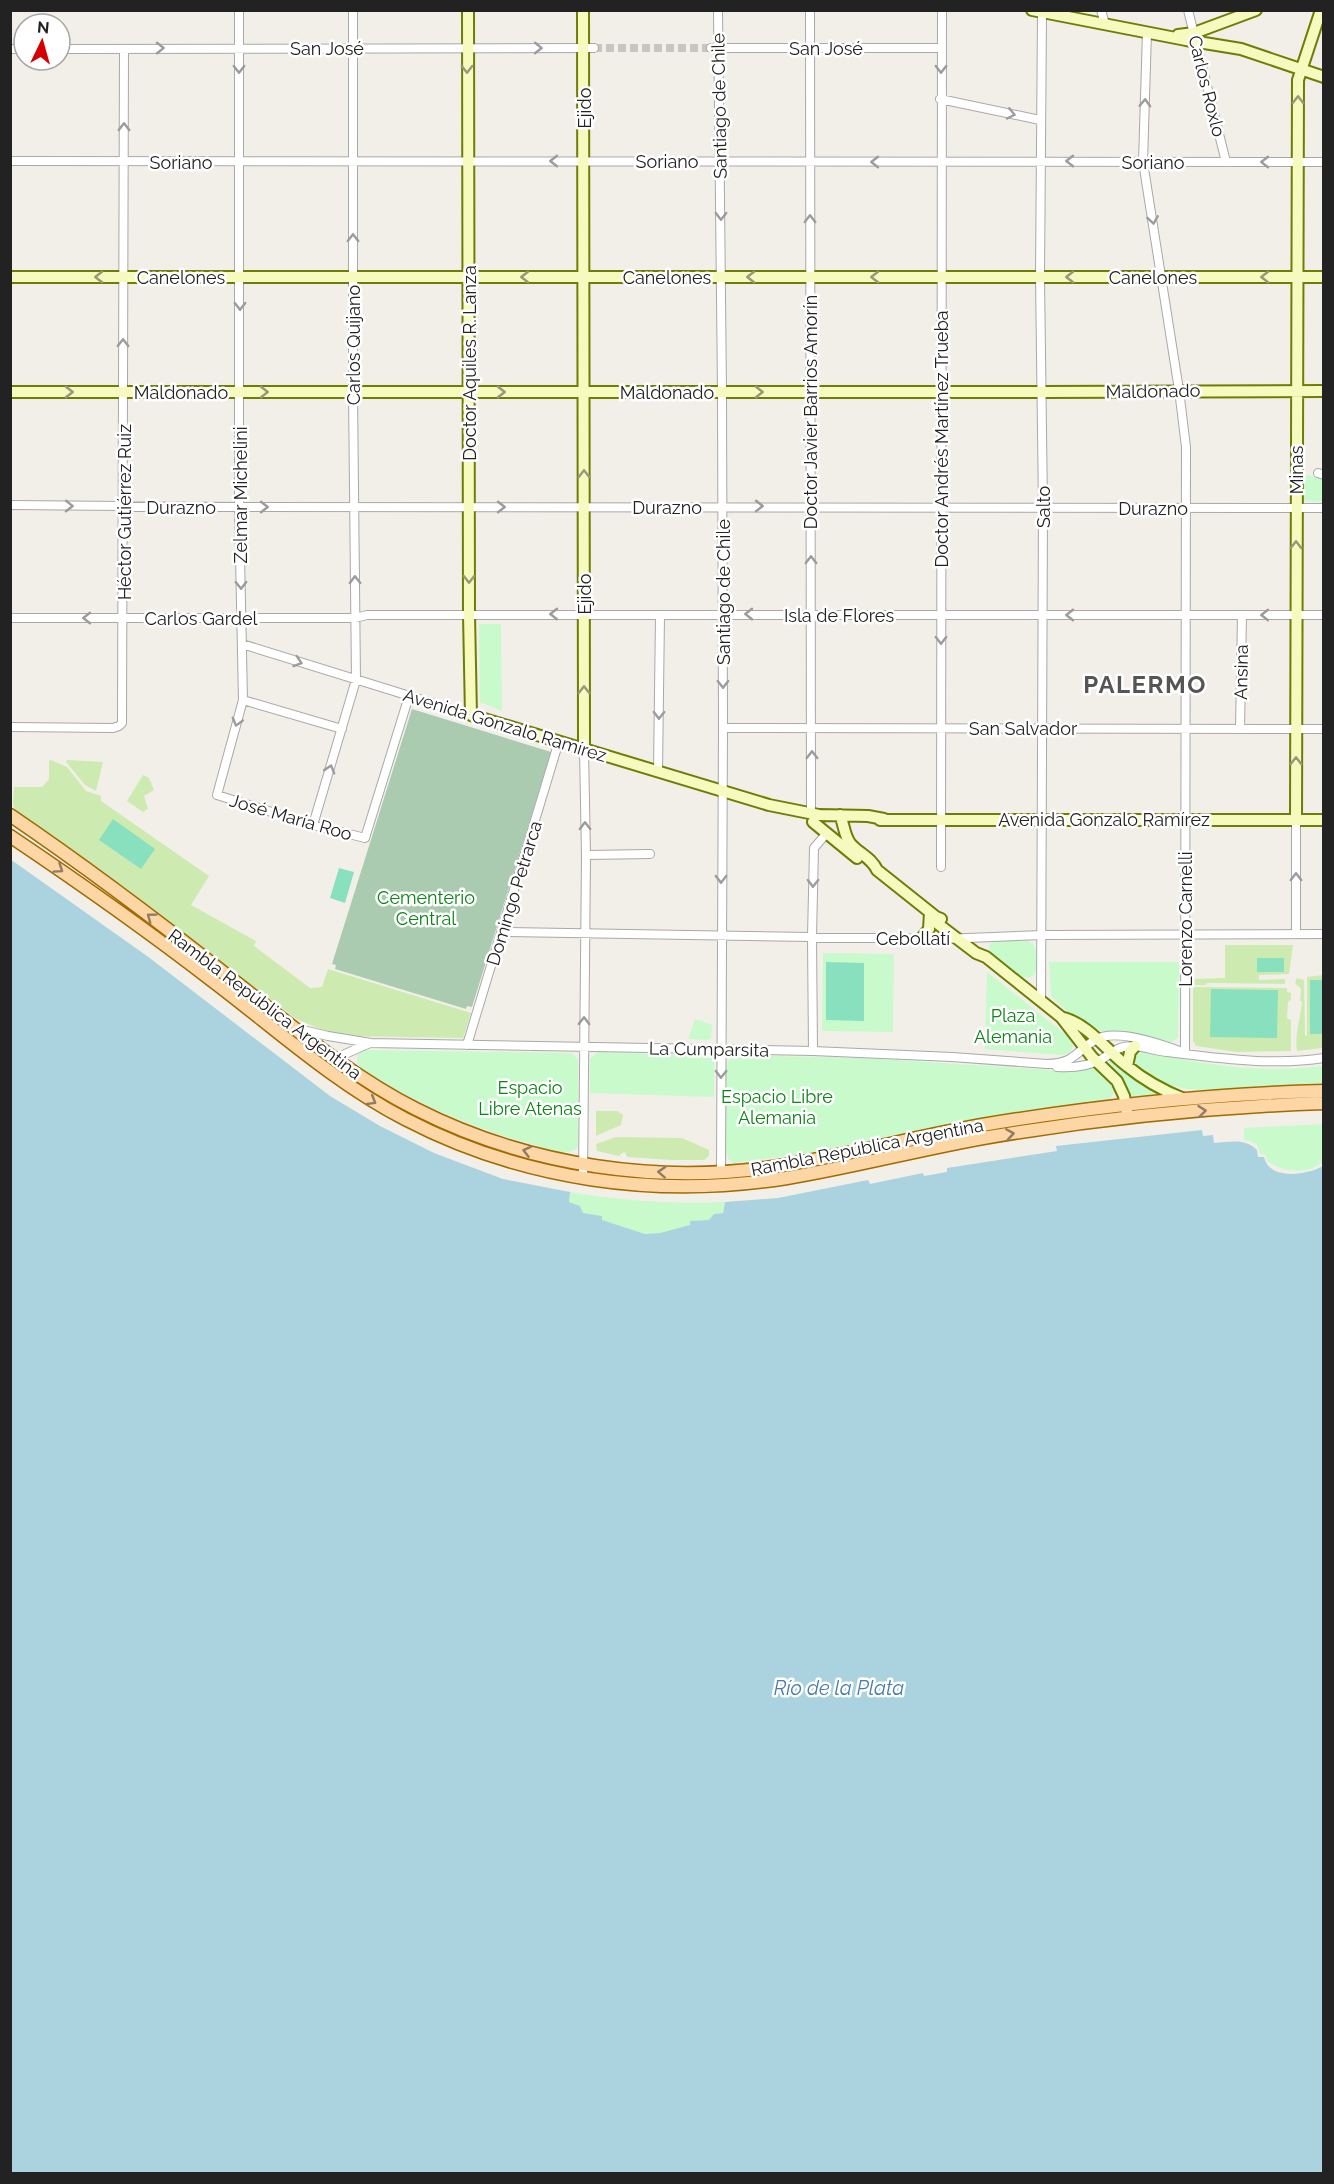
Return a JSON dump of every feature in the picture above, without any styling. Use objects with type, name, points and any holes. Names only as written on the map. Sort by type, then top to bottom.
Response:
[{"type":"main road","name":"Rambla República Argentina","points":[[10,815],[81,863],[292,1027],[370,1084],[470,1133],[512,1147],[584,1164],[625,1170],[721,1173],[785,1166],[982,1125],[1126,1105],[1184,1099],[1323,1091]]},
{"type":"main road","name":"Rambla República Argentina","points":[[10,836],[146,931],[330,1073],[373,1101],[429,1131],[480,1152],[543,1170],[583,1178],[644,1185],[721,1185],[759,1182],[973,1140],[1129,1118],[1213,1109],[1323,1103]]},
{"type":"street","name":"Zelmar Michelini","points":[[217,795],[243,700],[239,507],[239,10]]},
{"type":"street","name":"Carlos Quijano","points":[[313,825],[357,680],[353,392],[353,10]]},
{"type":"street","name":"Doctor Aquiles R. Lanza","points":[[468,10],[471,715]]},
{"type":"street","name":"Ejido","points":[[583,10],[589,48],[584,161],[583,614],[586,855],[583,1178]]},
{"type":"street","name":"Santiago de Chile","points":[[718,10],[714,48],[720,162],[723,506],[721,1173]]},
{"type":"street","name":"Doctor Javier Barrios Amorín","points":[[810,10],[812,818]]},
{"type":"street","name":"Doctor Andrés Martínez Trueba","points":[[941,867],[940,99],[942,10]]},
{"type":"street","points":[[1101,10],[1105,24]]},
{"type":"street","name":"Carlos Roxlo","points":[[1188,10],[1226,162]]},
{"type":"street","points":[[1195,37],[1256,10]]},
{"type":"street","name":"Minas","points":[[1296,934],[1298,80],[1321,10]]},
{"type":"street","points":[[1037,12],[1147,33],[1195,37],[1241,49],[1323,77]]},
{"type":"street","name":"Salto","points":[[1037,12],[1041,120],[1040,277],[1043,508],[1041,1001]]},
{"type":"street","name":"Lorenzo Carnelli","points":[[1147,33],[1143,162],[1186,447],[1185,1053]]},
{"type":"street","name":"San José","points":[[72,49],[589,48]]},
{"type":"street","name":"San José","points":[[714,48],[941,48]]},
{"type":"street","name":"Héctor Gutiérrez Ruiz","points":[[10,727],[113,728],[122,723],[124,49]]},
{"type":"street","points":[[940,99],[1041,120]]},
{"type":"street","name":"Soriano","points":[[10,161],[1323,162]]},
{"type":"street","name":"Canelones","points":[[10,277],[1323,277]]},
{"type":"street","name":"Maldonado","points":[[10,392],[1323,390]]},
{"type":"street","name":"Durazno","points":[[10,505],[1323,508]]},
{"type":"street","name":"Isla de Flores","points":[[355,618],[367,615],[583,614],[1323,615]]},
{"type":"street","points":[[658,771],[660,615]]},
{"type":"street","name":"Ansina","points":[[1240,729],[1242,615]]},
{"type":"street","name":"Carlos Gardel","points":[[10,618],[355,618]]},
{"type":"street","name":"Avenida Gonzalo Ramírez","points":[[242,644],[812,818],[841,818],[868,822],[884,819],[1323,820]]},
{"type":"street","name":"José María Roo","points":[[217,795],[313,825],[365,838],[409,696]]},
{"type":"street","points":[[243,700],[342,729]]},
{"type":"street","name":"San Salvador","points":[[723,728],[1323,729]]},
{"type":"street","name":"Domingo Petrarca","points":[[467,1045],[560,741]]},
{"type":"street","points":[[812,818],[826,834],[869,868],[878,870]]},
{"type":"street","points":[[841,818],[848,841],[874,863],[878,870],[962,938],[980,949],[986,957],[1061,1017],[1097,1061],[1117,1081],[1129,1118]]},
{"type":"street","points":[[813,1051],[814,848],[826,834]]},
{"type":"street","points":[[586,855],[650,854]]},
{"type":"street","points":[[921,939],[929,930],[933,915]]},
{"type":"street","name":"Cebollatí","points":[[503,932],[921,939],[1042,935],[1323,934]]},
{"type":"street","points":[[1061,1017],[1069,1019],[1096,1038],[1127,1066],[1154,1085],[1184,1099]]},
{"type":"street","name":"La Cumparsita","points":[[292,1027],[371,1043],[813,1051],[1047,1064],[1060,1064],[1071,1059],[1096,1038],[1110,1036],[1158,1044],[1185,1053]]},
{"type":"street","name":"La Cumparsita","points":[[339,1062],[345,1054],[371,1043]]},
{"type":"street","points":[[1127,1066],[1130,1052],[1135,1046]]},
{"type":"street","name":"La Cumparsita","points":[[1047,1064],[1069,1068],[1097,1061],[1111,1051],[1135,1046],[1266,1061],[1323,1058]]},
{"type":"green space","points":[[1302,474],[1323,479],[1323,502],[1302,500]]},
{"type":"green space","points":[[479,624],[501,624],[502,711],[480,702]]},
{"type":"green space","name":"Cementerio Central","points":[[412,709],[551,752],[472,1007],[467,1006],[466,1009],[335,969],[336,965],[332,964]]},
{"type":"green space","points":[[67,760],[103,762],[96,791],[85,785],[66,762]]},
{"type":"green space","points":[[49,761],[67,767],[86,791],[101,796],[101,801],[209,876],[191,905],[256,941],[254,946],[310,988],[322,987],[328,969],[471,1013],[463,1038],[344,1036],[296,1019],[124,887],[15,810],[14,787],[42,787],[49,779]]},
{"type":"green space","points":[[143,775],[149,778],[154,790],[144,796],[148,809],[143,812],[127,801]]},
{"type":"green space","points":[[113,819],[155,849],[141,869],[99,840]]},
{"type":"green space","points":[[339,868],[354,872],[345,903],[330,898]]},
{"type":"green space","points":[[995,941],[1028,941],[1033,944],[1037,959],[1034,975],[1028,978],[1020,976],[990,953],[989,945]]},
{"type":"green space","points":[[1225,945],[1293,945],[1289,974],[1259,975],[1259,980],[1285,979],[1285,984],[1207,983],[1206,985],[1193,985],[1192,979],[1225,978]]},
{"type":"green space","points":[[823,953],[894,954],[893,1032],[822,1031]]},
{"type":"green space","points":[[1257,958],[1284,958],[1284,972],[1257,972]]},
{"type":"green space","points":[[826,962],[864,963],[864,1021],[826,1020]]},
{"type":"green space","points":[[1049,962],[1179,962],[1178,1038],[1169,1043],[1128,1032],[1097,1031],[1070,1014],[1051,996]]},
{"type":"green space","name":"Plaza Alemania","points":[[987,972],[1070,1038],[1073,1046],[1070,1053],[1061,1055],[985,1049]]},
{"type":"green space","points":[[1323,975],[1323,1048],[1297,1051],[1296,1038],[1302,1001],[1300,1001],[1301,989],[1295,983],[1297,978],[1304,980],[1305,1035],[1307,1036],[1307,977]]},
{"type":"green space","points":[[1310,980],[1323,980],[1323,1034],[1310,1034]]},
{"type":"green space","points":[[1193,987],[1287,988],[1287,992],[1291,993],[1287,1018],[1291,1020],[1291,1051],[1237,1052],[1196,1046],[1193,1041]]},
{"type":"green space","points":[[1211,989],[1278,990],[1277,1038],[1210,1037]]},
{"type":"green space","points":[[695,1019],[712,1025],[711,1038],[708,1040],[688,1039]]},
{"type":"green space","name":"Espacio Libre Atenas","points":[[367,1050],[572,1053],[578,1060],[578,1146],[570,1152],[552,1150],[489,1131],[423,1104],[361,1068],[357,1063],[357,1055]]},
{"type":"green space","points":[[1141,1050],[1232,1067],[1277,1069],[1323,1066],[1323,1083],[1201,1090],[1181,1088],[1157,1080],[1132,1065],[1132,1056]]},
{"type":"green space","points":[[598,1052],[709,1055],[714,1062],[714,1097],[590,1093],[590,1059]]},
{"type":"green space","name":"Espacio Libre Alemania","points":[[732,1055],[865,1058],[1064,1071],[1094,1066],[1111,1084],[1114,1093],[1110,1099],[959,1122],[802,1154],[734,1163],[729,1160],[726,1152],[726,1068]]},
{"type":"green space","points":[[1112,1059],[1155,1091],[1155,1095],[1130,1097],[1108,1062]]},
{"type":"green space","points":[[596,1111],[617,1111],[623,1115],[621,1125],[596,1136]]},
{"type":"green space","points":[[1323,1124],[1323,1162],[1310,1169],[1288,1170],[1273,1165],[1267,1161],[1266,1155],[1260,1154],[1257,1144],[1244,1139],[1244,1128]]},
{"type":"green space","points":[[616,1137],[682,1138],[709,1150],[709,1156],[704,1160],[671,1160],[627,1157],[625,1152],[619,1156],[597,1151],[596,1144]]},
{"type":"green space","points":[[570,1192],[648,1201],[725,1202],[722,1213],[714,1214],[710,1220],[691,1221],[691,1225],[660,1233],[645,1234],[601,1220],[602,1216],[583,1213],[580,1206],[569,1202]]},
{"type":"water","name":"Río de la Plata","points":[[10,859],[147,956],[330,1096],[380,1126],[434,1153],[503,1179],[570,1192],[569,1202],[580,1206],[583,1213],[602,1216],[602,1220],[645,1234],[660,1233],[690,1225],[690,1221],[709,1220],[714,1214],[723,1213],[725,1202],[778,1198],[868,1180],[870,1184],[923,1173],[924,1176],[947,1172],[947,1168],[1057,1151],[1056,1146],[1202,1130],[1203,1136],[1213,1135],[1214,1143],[1237,1142],[1252,1146],[1257,1150],[1258,1157],[1264,1157],[1267,1165],[1281,1173],[1308,1172],[1323,1166],[1323,2173],[11,2173]]},
{"type":"tunnel","points":[[594,48],[711,48]]},
{"type":"district","name":"PALERMO","points":[[1145,684]]}]
